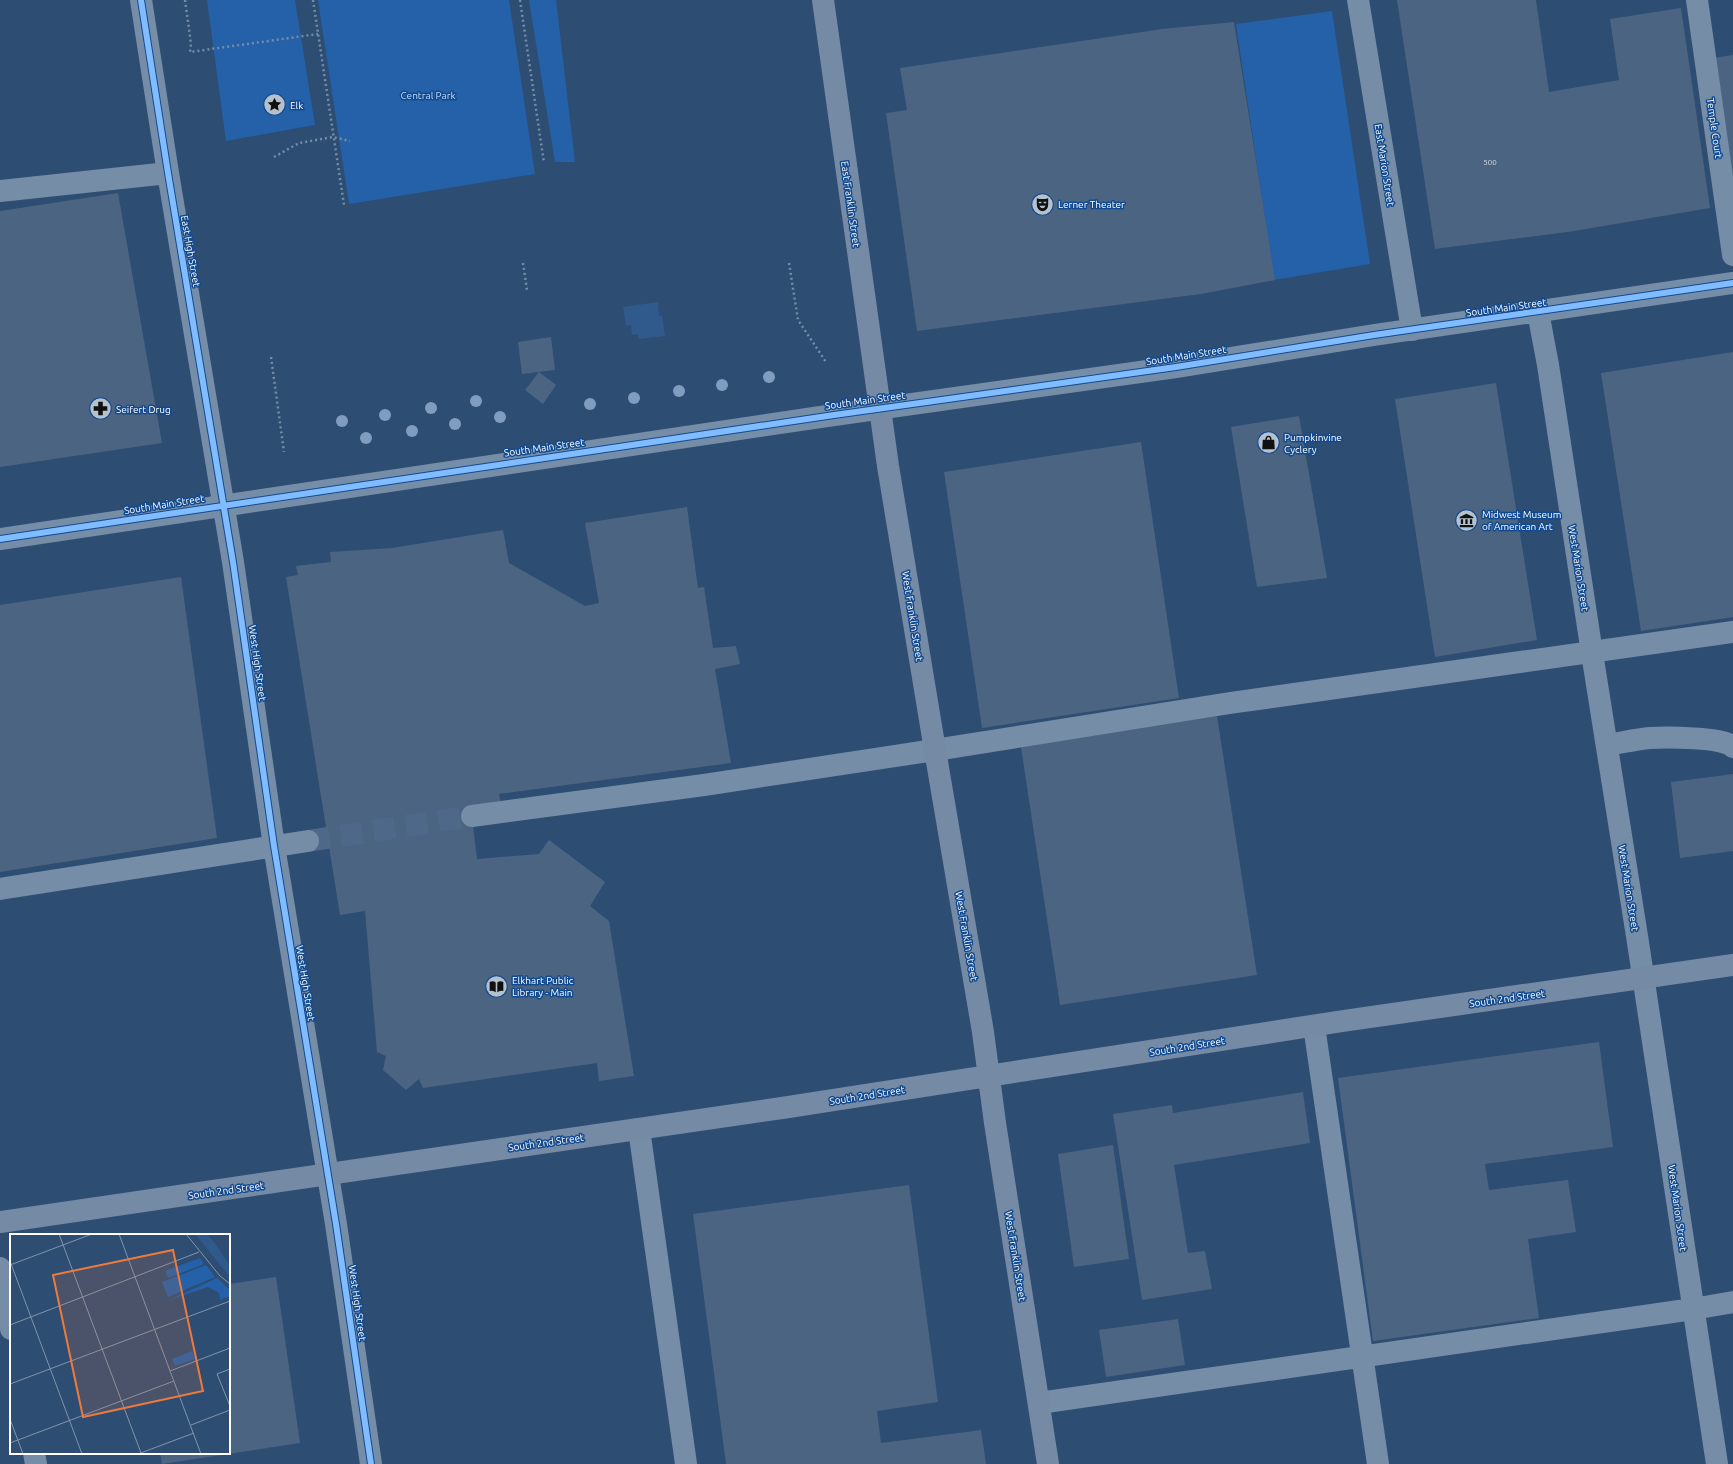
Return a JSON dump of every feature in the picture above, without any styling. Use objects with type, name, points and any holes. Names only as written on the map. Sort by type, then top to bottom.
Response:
[{"type":"main road","name":"East Franklin Street","points":[[823,0],[880,409]]},
{"type":"main road","name":"West Franklin Street","points":[[880,409],[935,750],[984,1032],[995,1123],[1048,1464]]},
{"type":"main road","name":"South 2nd Street","points":[[0,1222],[640,1129],[1314,1026],[1733,965]]},
{"type":"street","name":"East High Street","points":[[141,0],[223,505]]},
{"type":"street","name":"East Marion Street","points":[[1358,0],[1412,330]]},
{"type":"street","name":"Temple Court","points":[[1697,0],[1733,255]]},
{"type":"street","points":[[0,191],[168,173]]},
{"type":"street","name":"South Main Street","points":[[0,539],[223,505],[1176,367],[1412,330],[1733,283]]},
{"type":"street","name":"West Marion Street","points":[[1538,312],[1548,365],[1717,1464]]},
{"type":"street","name":"West High Street","points":[[223,505],[233,562],[274,846],[328,1174],[372,1464]]},
{"type":"street","points":[[472,816],[653,792],[935,750],[1230,703],[1733,632]]},
{"type":"street","points":[[1607,745],[1651,738],[1716,740],[1731,744],[1733,747]]},
{"type":"street","points":[[0,889],[308,841]]},
{"type":"street","points":[[1314,1026],[1378,1464]]},
{"type":"street","points":[[640,1129],[686,1464]]},
{"type":"street","points":[[0,1268],[10,1323]]},
{"type":"street","points":[[1038,1403],[1733,1302]]},
{"type":"street","points":[[34,1454],[36,1464]]},
{"type":"path","points":[[185,0],[191,44],[190,52],[318,34]]},
{"type":"path","points":[[313,0],[344,205]]},
{"type":"path","points":[[520,0],[544,163]]},
{"type":"path","points":[[274,157],[299,143],[333,137],[350,141]]},
{"type":"path","points":[[789,262],[798,320],[826,362]]},
{"type":"path","points":[[523,263],[527,290]]},
{"type":"path","points":[[271,357],[284,452]]},
{"type":"green space","points":[[207,0],[295,0],[315,125],[226,141]]},
{"type":"green space","name":"Central Park","points":[[318,0],[509,0],[535,174],[349,204]]},
{"type":"green space","points":[[529,0],[556,0],[575,162],[555,162]]},
{"type":"green space","points":[[1332,11],[1370,264],[1274,280],[1236,24]]},
{"type":"shaded area","points":[[658,302],[659,316],[662,315],[665,336],[639,339],[638,334],[632,335],[631,325],[626,326],[623,307]]},
{"type":"building","points":[[1397,0],[1536,0],[1549,92],[1619,80],[1610,19],[1681,8],[1710,208],[1568,232],[1435,249]]},
{"type":"building","name":"Lerner Theater","points":[[1234,22],[1275,280],[1201,294],[917,331],[886,113],[907,110],[900,68],[1162,29]]},
{"type":"building","points":[[1733,55],[1733,199],[1713,58]]},
{"type":"building","points":[[118,193],[162,443],[0,467],[0,211]]},
{"type":"building","points":[[551,337],[555,370],[522,374],[518,342]]},
{"type":"building","points":[[1733,352],[1733,617],[1641,631],[1601,373]]},
{"type":"building","points":[[539,372],[556,385],[543,404],[525,390]]},
{"type":"building","name":"Midwest Museum of American Art","points":[[1496,383],[1537,640],[1435,657],[1395,399]]},
{"type":"building","points":[[1299,416],[1327,578],[1257,587],[1231,427]]},
{"type":"building","points":[[1141,442],[1179,698],[982,728],[944,472]]},
{"type":"building","points":[[687,507],[698,588],[704,587],[713,648],[736,646],[740,664],[715,669],[731,763],[499,794],[501,803],[471,809],[477,859],[539,854],[549,840],[605,882],[590,906],[609,921],[634,1076],[599,1081],[597,1063],[423,1088],[419,1079],[406,1090],[383,1070],[386,1056],[377,1052],[365,911],[340,915],[286,577],[298,575],[296,566],[331,562],[330,552],[392,548],[503,530],[509,563],[585,606],[599,603],[585,523]]},
{"type":"building","points":[[181,577],[217,838],[0,872],[0,605]]},
{"type":"building","points":[[1217,716],[1257,975],[1060,1005],[1021,747]]},
{"type":"building","points":[[1733,774],[1733,851],[1680,858],[1671,782]]},
{"type":"building","points":[[1599,1042],[1613,1147],[1485,1164],[1489,1190],[1568,1180],[1576,1232],[1528,1239],[1539,1318],[1373,1341],[1338,1078]]},
{"type":"building","points":[[1303,1092],[1310,1143],[1174,1165],[1188,1253],[1205,1251],[1212,1289],[1142,1300],[1113,1114],[1172,1105],[1173,1113]]},
{"type":"building","points":[[1113,1145],[1129,1259],[1074,1267],[1058,1154]]},
{"type":"building","points":[[909,1185],[938,1402],[877,1411],[881,1443],[981,1430],[986,1464],[726,1464],[693,1214]]},
{"type":"building","points":[[276,1277],[300,1443],[230,1454],[230,1284]]},
{"type":"building","points":[[1178,1319],[1185,1365],[1106,1377],[1099,1330]]},
{"type":"building","points":[[160,1454],[228,1454],[162,1464]]},
{"type":"tunnel","points":[[308,841],[472,816]]},
{"type":"cycle path","points":[[141,0],[168,173],[233,562],[274,846],[336,1224],[371,1464]]},
{"type":"cycle path","points":[[0,539],[834,415],[1176,367],[1374,335],[1733,283]]},
{"type":"place","name":"Elk","points":[[274,105]]},
{"type":"place","name":"Lerner Theater","points":[[1043,204]]},
{"type":"place","name":"Seifert Drug","points":[[101,409]]},
{"type":"place","name":"Pumpkinvine Cyclery","points":[[1268,443]]},
{"type":"place","name":"Midwest Museum of American Art","points":[[1466,520]]},
{"type":"place","name":"Elkhart Public Library - Main","points":[[496,986]]}]
